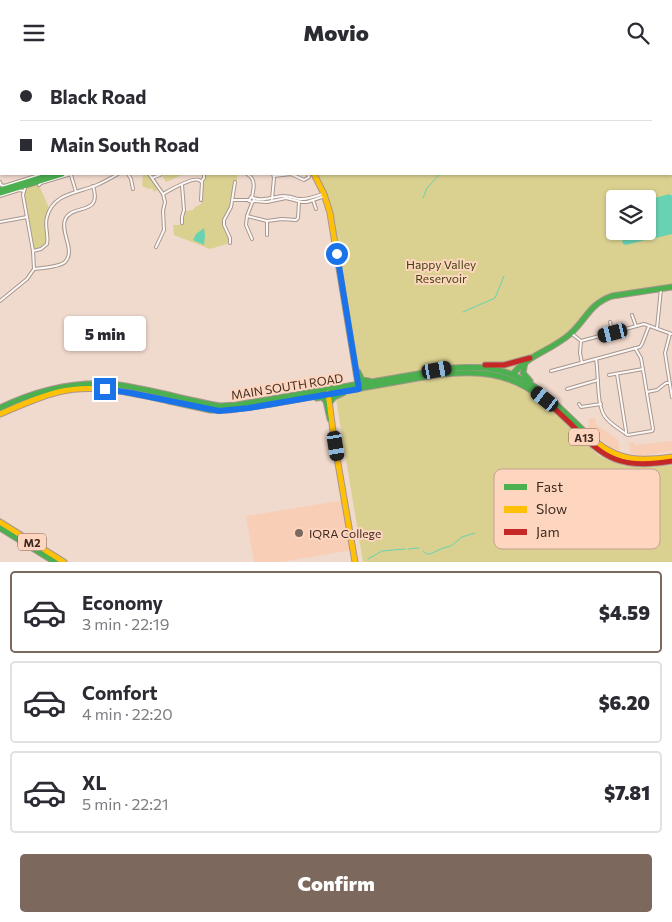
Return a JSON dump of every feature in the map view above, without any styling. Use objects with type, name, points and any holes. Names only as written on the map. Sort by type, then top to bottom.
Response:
[{"type":"main road","points":[[24,186],[51,175]]},
{"type":"main road","points":[[0,192],[59,175]]},
{"type":"main road","points":[[314,175],[330,213],[356,367],[356,385]]},
{"type":"main road","points":[[511,376],[527,360],[571,333],[586,314],[602,299],[672,287]]},
{"type":"main road","points":[[474,366],[504,365],[527,360]]},
{"type":"main road","points":[[527,360],[522,368],[522,373],[534,385]]},
{"type":"main road","name":"MAIN SOUTH ROAD","points":[[0,414],[28,401],[58,392],[116,387],[210,409],[249,408],[304,398],[375,381],[474,366],[491,368],[534,385],[592,439],[610,452],[634,459],[671,460]]},
{"type":"main road","points":[[356,367],[361,380],[375,381]]},
{"type":"main road","name":"MAIN SOUTH ROAD","points":[[356,385],[460,372],[481,372],[511,376],[528,385],[595,447],[607,455],[638,464],[671,460]]},
{"type":"main road","name":"MAIN SOUTH ROAD","points":[[0,408],[50,388],[88,383],[220,406],[328,392]]},
{"type":"main road","name":"A13","points":[[330,402],[334,397],[356,385]]},
{"type":"main road","points":[[328,392],[355,562]]},
{"type":"main road","name":"A13","points":[[304,398],[321,397],[324,399],[333,427]]},
{"type":"main road","points":[[228,406],[228,408],[249,408]]},
{"type":"main road","name":"M2","points":[[0,522],[64,562]]},
{"type":"main road","name":"M2","points":[[0,528],[55,562]]},
{"type":"street","points":[[0,182],[4,186],[39,175]]},
{"type":"street","points":[[39,185],[68,175]]},
{"type":"street","points":[[71,175],[76,192]]},
{"type":"street","points":[[33,251],[41,249],[47,244],[46,221],[51,206],[60,198],[116,175]]},
{"type":"street","points":[[129,175],[133,189]]},
{"type":"street","points":[[150,175],[163,194],[165,202],[163,211],[164,230],[156,247]]},
{"type":"street","points":[[152,178],[160,175]]},
{"type":"street","points":[[201,200],[204,175]]},
{"type":"street","points":[[249,175],[254,181],[254,186],[253,200],[246,225],[252,239]]},
{"type":"street","points":[[272,200],[273,175]]},
{"type":"street","points":[[295,175],[304,180],[309,177],[308,175]]},
{"type":"street","points":[[163,194],[194,180],[202,181]]},
{"type":"street","points":[[230,243],[230,237],[224,225],[224,220],[231,207],[235,182]]},
{"type":"street","points":[[182,185],[184,210],[182,223]]},
{"type":"street","points":[[0,301],[27,279],[34,269],[24,186]]},
{"type":"street","points":[[34,269],[65,262],[68,255],[65,219],[70,214],[90,206],[95,200],[96,195],[93,186]]},
{"type":"street","points":[[232,200],[272,200],[287,196],[300,200],[313,200],[324,195]]},
{"type":"street","points":[[300,200],[324,195]]},
{"type":"street","points":[[247,216],[267,221],[297,219],[300,200]]},
{"type":"street","points":[[313,200],[316,209]]},
{"type":"street","points":[[0,221],[27,217]]},
{"type":"street","points":[[267,221],[267,235]]},
{"type":"street","points":[[657,328],[662,289]]},
{"type":"street","points":[[632,315],[636,326]]},
{"type":"street","points":[[610,322],[613,333]]},
{"type":"street","points":[[581,341],[644,324],[671,334],[665,353],[672,395]]},
{"type":"street","points":[[551,371],[640,347],[649,326]]},
{"type":"street","points":[[571,333],[581,341]]},
{"type":"street","points":[[581,341],[580,353],[582,363]]},
{"type":"street","points":[[596,359],[601,404],[606,419],[626,434],[631,435],[652,431],[643,369],[640,356],[635,348]]},
{"type":"street","points":[[609,375],[643,369]]},
{"type":"street","points":[[617,374],[626,434]]},
{"type":"street","points":[[567,389],[598,380]]},
{"type":"street","points":[[647,392],[657,390],[666,383],[670,383]]},
{"type":"street","points":[[579,404],[584,411]]},
{"type":"street","points":[[581,407],[601,404]]},
{"type":"shaded area","points":[[669,194],[672,196],[672,234],[656,238],[656,198]]},
{"type":"shaded area","points":[[204,228],[204,245],[193,240],[196,234]]},
{"type":"shaded area","points":[[622,240],[645,240],[626,245],[623,244]]},
{"type":"shaded area","points":[[595,418],[596,424],[618,440],[620,451],[612,448],[588,430],[589,419]]},
{"type":"shaded area","points":[[672,441],[672,451],[642,456],[631,454],[629,443],[634,442],[635,445]]},
{"type":"shaded area","name":"IQRA College","points":[[344,500],[352,550],[281,562],[254,562],[246,516]]},
{"type":"green space","points":[[143,175],[159,175],[152,178],[159,189],[154,192],[152,188],[149,189],[142,186]]},
{"type":"green space","points":[[162,175],[182,175],[166,182]]},
{"type":"green space","points":[[204,175],[237,175],[231,207],[224,220],[230,243],[210,249],[174,235],[173,225],[180,225],[182,223],[184,210],[193,210],[201,204]]},
{"type":"green space","name":"Happy Valley Reservoir","points":[[315,175],[672,175],[672,284],[610,294],[597,299],[567,336],[523,361],[512,372],[472,363],[360,381],[331,206]]},
{"type":"green space","points":[[38,183],[49,208],[45,221],[46,243],[41,248],[36,249],[33,248],[24,195],[28,186]]},
{"type":"green space","points":[[454,375],[481,375],[511,382],[523,387],[552,410],[598,455],[627,466],[672,465],[672,562],[363,562],[336,399],[345,394]]},
{"type":"waterway","points":[[423,198],[427,188],[439,175]]},
{"type":"waterway","points":[[463,312],[495,298],[504,276]]},
{"type":"waterway","points":[[423,551],[430,554],[451,546],[462,537],[475,533]]},
{"type":"waterway","points":[[408,549],[419,548]]},
{"type":"waterway","points":[[368,559],[382,551],[405,549]]},
{"type":"traffic: fast","points":[[0,190],[50,175]]},
{"type":"traffic: fast","points":[[0,193],[59,175]]},
{"type":"traffic: fast","points":[[513,374],[533,357],[563,340],[604,299],[612,296],[672,287]]},
{"type":"traffic: fast","points":[[525,362],[523,373],[530,381]]},
{"type":"traffic: fast","points":[[0,408],[43,391],[88,384],[119,385],[220,406],[236,405],[453,368],[477,367],[508,373],[536,388],[596,442]]},
{"type":"traffic: fast","points":[[358,372],[362,380],[369,381]]},
{"type":"traffic: fast","points":[[169,401],[210,410],[229,410],[435,375],[464,373],[491,375],[517,382],[542,398]]},
{"type":"traffic: fast","points":[[330,402],[334,397],[343,393]]},
{"type":"traffic: fast","points":[[317,398],[322,397],[326,401],[330,419]]},
{"type":"traffic: fast","points":[[0,528],[55,562]]},
{"type":"traffic: slow","points":[[314,175],[324,194],[330,213],[358,384]]},
{"type":"traffic: slow","points":[[0,414],[43,396],[72,389],[113,390],[169,401]]},
{"type":"traffic: slow","points":[[328,393],[355,562]]},
{"type":"traffic: slow","points":[[596,442],[605,449],[632,459],[672,457]]},
{"type":"traffic: slow","points":[[0,522],[64,562]]},
{"type":"traffic: jam","points":[[485,365],[504,365],[530,358]]},
{"type":"traffic: jam","points":[[542,398],[591,444],[608,456],[636,463],[650,464],[672,461]]},
{"type":"place","name":"IQRA College","points":[[299,533]]},
{"type":"route","points":[[105,389],[219,411],[249,408],[359,389],[337,254]]}]
